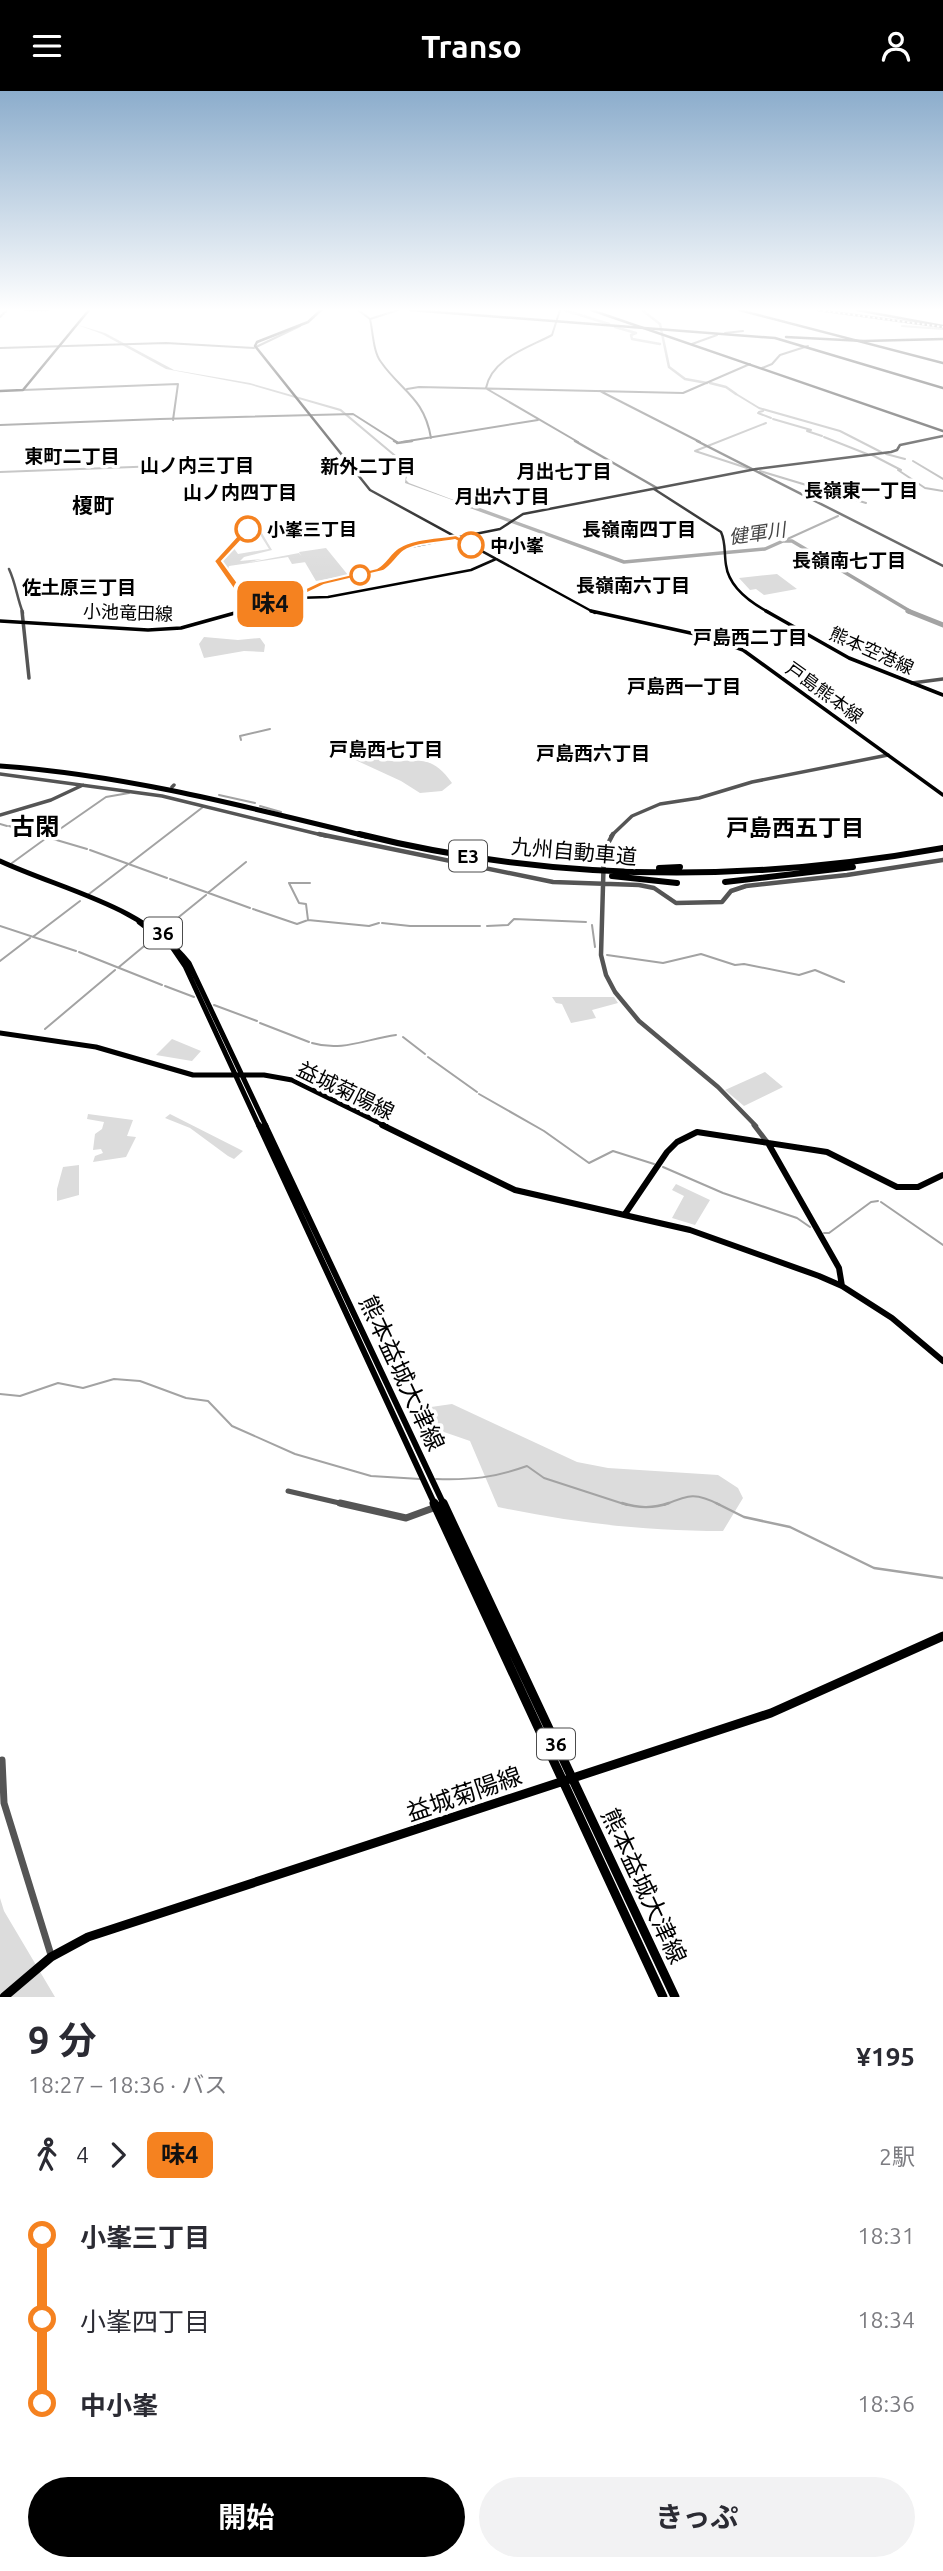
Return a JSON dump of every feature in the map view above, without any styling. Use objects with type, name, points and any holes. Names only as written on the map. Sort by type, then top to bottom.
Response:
[{"type":"highway","name":"九州自動車道","points":[[0,770],[103,777],[174,789],[380,840],[444,852],[594,871],[744,872],[868,861],[943,850]]},
{"type":"highway","name":"九州自動車道","points":[[0,770],[137,785],[429,853],[597,873],[712,876],[820,871],[871,865],[943,850]]},
{"type":"highway","points":[[532,864],[595,869],[680,867]]},
{"type":"highway","points":[[725,882],[871,865]]},
{"type":"highway","points":[[745,866],[813,867]]},
{"type":"highway","points":[[597,873],[677,883]]},
{"type":"main road","name":"戸島熊本線","points":[[297,399],[366,487],[599,615],[704,636],[743,650],[943,795]]},
{"type":"main road","points":[[848,399],[943,433]]},
{"type":"main road","points":[[656,488],[753,469],[894,451],[902,445],[943,433]]},
{"type":"main road","name":"小池竜田線","points":[[0,621],[169,630],[292,597],[315,586],[380,570],[405,548],[500,529],[523,514],[656,488]]},
{"type":"main road","name":"熊本空港線","points":[[656,488],[721,532],[726,542],[730,576],[744,596],[755,605],[843,655],[943,694]]},
{"type":"main road","name":"小池竜田線","points":[[292,597],[328,597],[471,571],[496,559]]},
{"type":"main road","name":"熊本益城大津線","points":[[0,863],[144,925],[172,947],[185,966],[433,1493],[675,1997]]},
{"type":"main road","name":"益城菊陽線","points":[[0,1033],[96,1047],[192,1075],[264,1075],[302,1084],[415,1143],[515,1190],[690,1230],[842,1286],[892,1318],[943,1361]]},
{"type":"main road","points":[[625,1214],[667,1152],[697,1132],[712,1132],[827,1152],[897,1187],[918,1187],[943,1175]]},
{"type":"main road","points":[[768,1143],[839,1268],[842,1286]]},
{"type":"main road","name":"熊本益城大津線","points":[[439,1505],[561,1781],[663,1997]]},
{"type":"main road","name":"益城菊陽線","points":[[4,1997],[51,1957],[88,1937],[771,1713],[943,1636]]},
{"type":"street","points":[[173,419],[176,399]]},
{"type":"street","points":[[414,399],[428,420],[431,438]]},
{"type":"street","points":[[504,399],[656,488]]},
{"type":"street","points":[[505,399],[656,488]]},
{"type":"street","points":[[616,399],[943,566]]},
{"type":"street","points":[[0,426],[348,414],[360,416],[397,443],[538,420]]},
{"type":"street","points":[[0,426],[173,419]]},
{"type":"street","points":[[9,569],[18,585],[17,597],[26,623],[23,629],[29,678]]},
{"type":"street","points":[[913,683],[943,679]]},
{"type":"street","points":[[768,1143],[733,1101],[702,1072],[642,1025],[612,991],[601,955],[604,851],[612,835],[632,816],[644,809],[707,796],[752,782],[888,755]]},
{"type":"street","points":[[0,770],[164,794],[411,855],[508,871],[560,883],[649,886],[676,903],[716,903],[725,900],[730,891],[746,886],[837,877],[943,860]]},
{"type":"street","points":[[53,779],[67,785],[67,792]]},
{"type":"street","points":[[67,792],[78,782]]},
{"type":"street","points":[[0,814],[80,786],[109,787]]},
{"type":"street","points":[[288,1491],[406,1518],[439,1505]]},
{"type":"street","points":[[2,1760],[4,1803],[51,1957]]},
{"type":"shaded area","points":[[299,399],[341,409],[410,467],[406,480],[409,483],[472,507],[405,483],[407,467],[340,411]]},
{"type":"shaded area","points":[[256,528],[259,528],[272,550],[244,557],[240,561],[262,559],[246,563],[299,553],[306,562],[292,564],[288,557],[229,566],[228,569],[234,576],[231,577],[220,561],[233,547],[238,554],[269,549]]},
{"type":"shaded area","points":[[326,548],[348,575],[316,581],[299,552]]},
{"type":"shaded area","points":[[777,574],[797,589],[764,595],[756,589],[750,590],[739,578]]},
{"type":"shaded area","points":[[204,637],[238,640],[260,638],[265,645],[264,652],[244,651],[204,658],[199,644]]},
{"type":"shaded area","points":[[358,747],[373,752],[380,760],[427,762],[443,772],[452,783],[442,791],[420,793],[401,781],[351,758],[345,750]]},
{"type":"shaded area","points":[[552,997],[614,997],[618,1003],[592,1010],[596,1018],[571,1023],[562,1004],[556,1003]]},
{"type":"shaded area","points":[[172,1039],[201,1051],[192,1061],[156,1055]]},
{"type":"shaded area","points":[[765,1072],[783,1087],[744,1106],[725,1090]]},
{"type":"shaded area","points":[[88,1114],[133,1120],[127,1136],[136,1137],[126,1157],[93,1162],[95,1156],[103,1153],[101,1149],[93,1150],[95,1134],[102,1129],[104,1122],[87,1119]]},
{"type":"shaded area","points":[[170,1114],[243,1151],[234,1159],[228,1156],[190,1128],[165,1118]]},
{"type":"shaded area","points":[[79,1165],[79,1195],[57,1201],[63,1167]]},
{"type":"shaded area","points":[[676,1184],[710,1200],[695,1225],[672,1218],[684,1196],[672,1190]]},
{"type":"shaded area","points":[[452,1404],[577,1462],[608,1468],[718,1475],[738,1488],[743,1498],[723,1531],[610,1525],[498,1507],[470,1441],[444,1432],[418,1417],[417,1409]]},
{"type":"shaded area","points":[[0,1898],[4,1911],[55,1997],[0,1997]]},
{"type":"waterway","points":[[744,399],[759,408],[840,431],[881,452]]},
{"type":"waterway","points":[[759,412],[763,411]]},
{"type":"waterway","points":[[758,413],[771,418]]},
{"type":"waterway","points":[[773,419],[822,436]]},
{"type":"waterway","points":[[747,468],[695,451],[766,423]]},
{"type":"waterway","points":[[824,437],[867,454]]},
{"type":"waterway","points":[[886,454],[905,459]]},
{"type":"waterway","points":[[872,455],[901,470],[898,470],[925,488],[943,491]]},
{"type":"waterway","points":[[913,461],[943,479]]},
{"type":"waterway","points":[[0,472],[160,466]]},
{"type":"waterway","points":[[760,471],[866,503]]},
{"type":"waterway","name":"健軍川","points":[[461,503],[624,562],[765,549],[783,541],[792,541],[913,613]]},
{"type":"waterway","points":[[783,541],[838,516]]},
{"type":"waterway","name":"健軍川","points":[[908,611],[913,613]]},
{"type":"waterway","name":"健軍川","points":[[913,613],[943,625]]},
{"type":"waterway","points":[[241,740],[240,736],[270,729]]},
{"type":"waterway","points":[[48,837],[106,797],[129,793]]},
{"type":"waterway","points":[[219,795],[255,803]]},
{"type":"waterway","points":[[260,806],[281,812]]},
{"type":"waterway","points":[[129,864],[203,807]]},
{"type":"waterway","points":[[0,824],[7,826]]},
{"type":"waterway","points":[[9,826],[48,837]]},
{"type":"waterway","points":[[48,837],[87,849]]},
{"type":"waterway","points":[[12,863],[45,839]]},
{"type":"waterway","points":[[90,850],[167,878]]},
{"type":"waterway","points":[[209,892],[246,862]]},
{"type":"waterway","points":[[89,894],[127,865]]},
{"type":"waterway","points":[[170,879],[250,908]]},
{"type":"waterway","points":[[308,920],[306,904],[299,903],[289,883],[310,883]]},
{"type":"waterway","points":[[164,929],[206,895]]},
{"type":"waterway","points":[[34,936],[80,901]]},
{"type":"waterway","points":[[253,909],[297,924],[308,920]]},
{"type":"waterway","points":[[487,926],[508,925],[514,919],[586,922]]},
{"type":"waterway","points":[[308,920],[369,926],[379,923]]},
{"type":"waterway","points":[[382,923],[410,926],[480,926]]},
{"type":"waterway","points":[[592,925],[595,947]]},
{"type":"waterway","points":[[0,926],[76,951]]},
{"type":"waterway","points":[[119,967],[155,937]]},
{"type":"waterway","points":[[0,961],[30,938]]},
{"type":"waterway","points":[[79,952],[162,985]]},
{"type":"waterway","points":[[607,955],[663,963],[701,954],[735,965],[744,964],[799,975],[815,970],[844,982]]},
{"type":"waterway","points":[[45,1029],[115,970]]},
{"type":"waterway","points":[[165,986],[194,997]]},
{"type":"waterway","points":[[214,1005],[257,1021]]},
{"type":"waterway","points":[[260,1023],[309,1042]]},
{"type":"waterway","points":[[312,1043],[334,1046],[396,1035]]},
{"type":"waterway","points":[[403,1037],[425,1054]]},
{"type":"waterway","points":[[428,1057],[477,1092]]},
{"type":"waterway","points":[[479,1094],[544,1131],[589,1163],[613,1151],[654,1164]]},
{"type":"waterway","points":[[663,1167],[723,1193],[797,1218],[810,1227]]},
{"type":"waterway","points":[[824,1233],[829,1233],[871,1202],[878,1201]]},
{"type":"waterway","points":[[881,1202],[943,1245]]},
{"type":"waterway","points":[[0,1394],[20,1396],[58,1383],[83,1388],[114,1379],[140,1381],[186,1398],[208,1401],[232,1426],[295,1454],[371,1476],[420,1479]]},
{"type":"waterway","points":[[436,1479],[482,1477],[527,1466],[544,1478],[627,1505]]},
{"type":"waterway","points":[[664,1505],[692,1496],[720,1505]]},
{"type":"waterway","points":[[622,1503],[645,1507],[669,1503]]},
{"type":"waterway","points":[[716,1503],[720,1505]]},
{"type":"waterway","points":[[720,1505],[744,1517],[790,1527],[874,1568],[943,1578]]},
{"type":"bus line","name":"味4","points":[[248,529],[218,561],[240,592],[259,607],[288,599],[315,586],[380,570],[399,550],[409,546],[456,537],[471,545]]},
{"type":"place","name":"小峯三丁目","points":[[248,529]]},
{"type":"place","name":"中小峯","points":[[471,545]]},
{"type":"district","name":"東町二丁目","points":[[72,456]]},
{"type":"district","name":"山ノ内三丁目","points":[[197,465]]},
{"type":"district","name":"新外二丁目","points":[[368,466]]},
{"type":"district","name":"月出七丁目","points":[[564,471]]},
{"type":"district","name":"長嶺東一丁目","points":[[861,490]]},
{"type":"district","name":"山ノ内四丁目","points":[[240,492]]},
{"type":"district","name":"月出六丁目","points":[[502,496]]},
{"type":"district","name":"榎町","points":[[93,505]]},
{"type":"district","name":"長嶺南四丁目","points":[[639,529]]},
{"type":"district","name":"長嶺南七丁目","points":[[849,560]]},
{"type":"district","name":"長嶺南六丁目","points":[[633,585]]},
{"type":"district","name":"佐土原三丁目","points":[[79,587]]},
{"type":"district","name":"戸島西二丁目","points":[[750,637]]},
{"type":"district","name":"戸島西一丁目","points":[[684,686]]},
{"type":"district","name":"戸島西七丁目","points":[[386,749]]},
{"type":"district","name":"戸島西六丁目","points":[[593,753]]},
{"type":"district","name":"古閑","points":[[35,826]]},
{"type":"district","name":"戸島西五丁目","points":[[795,827]]}]
